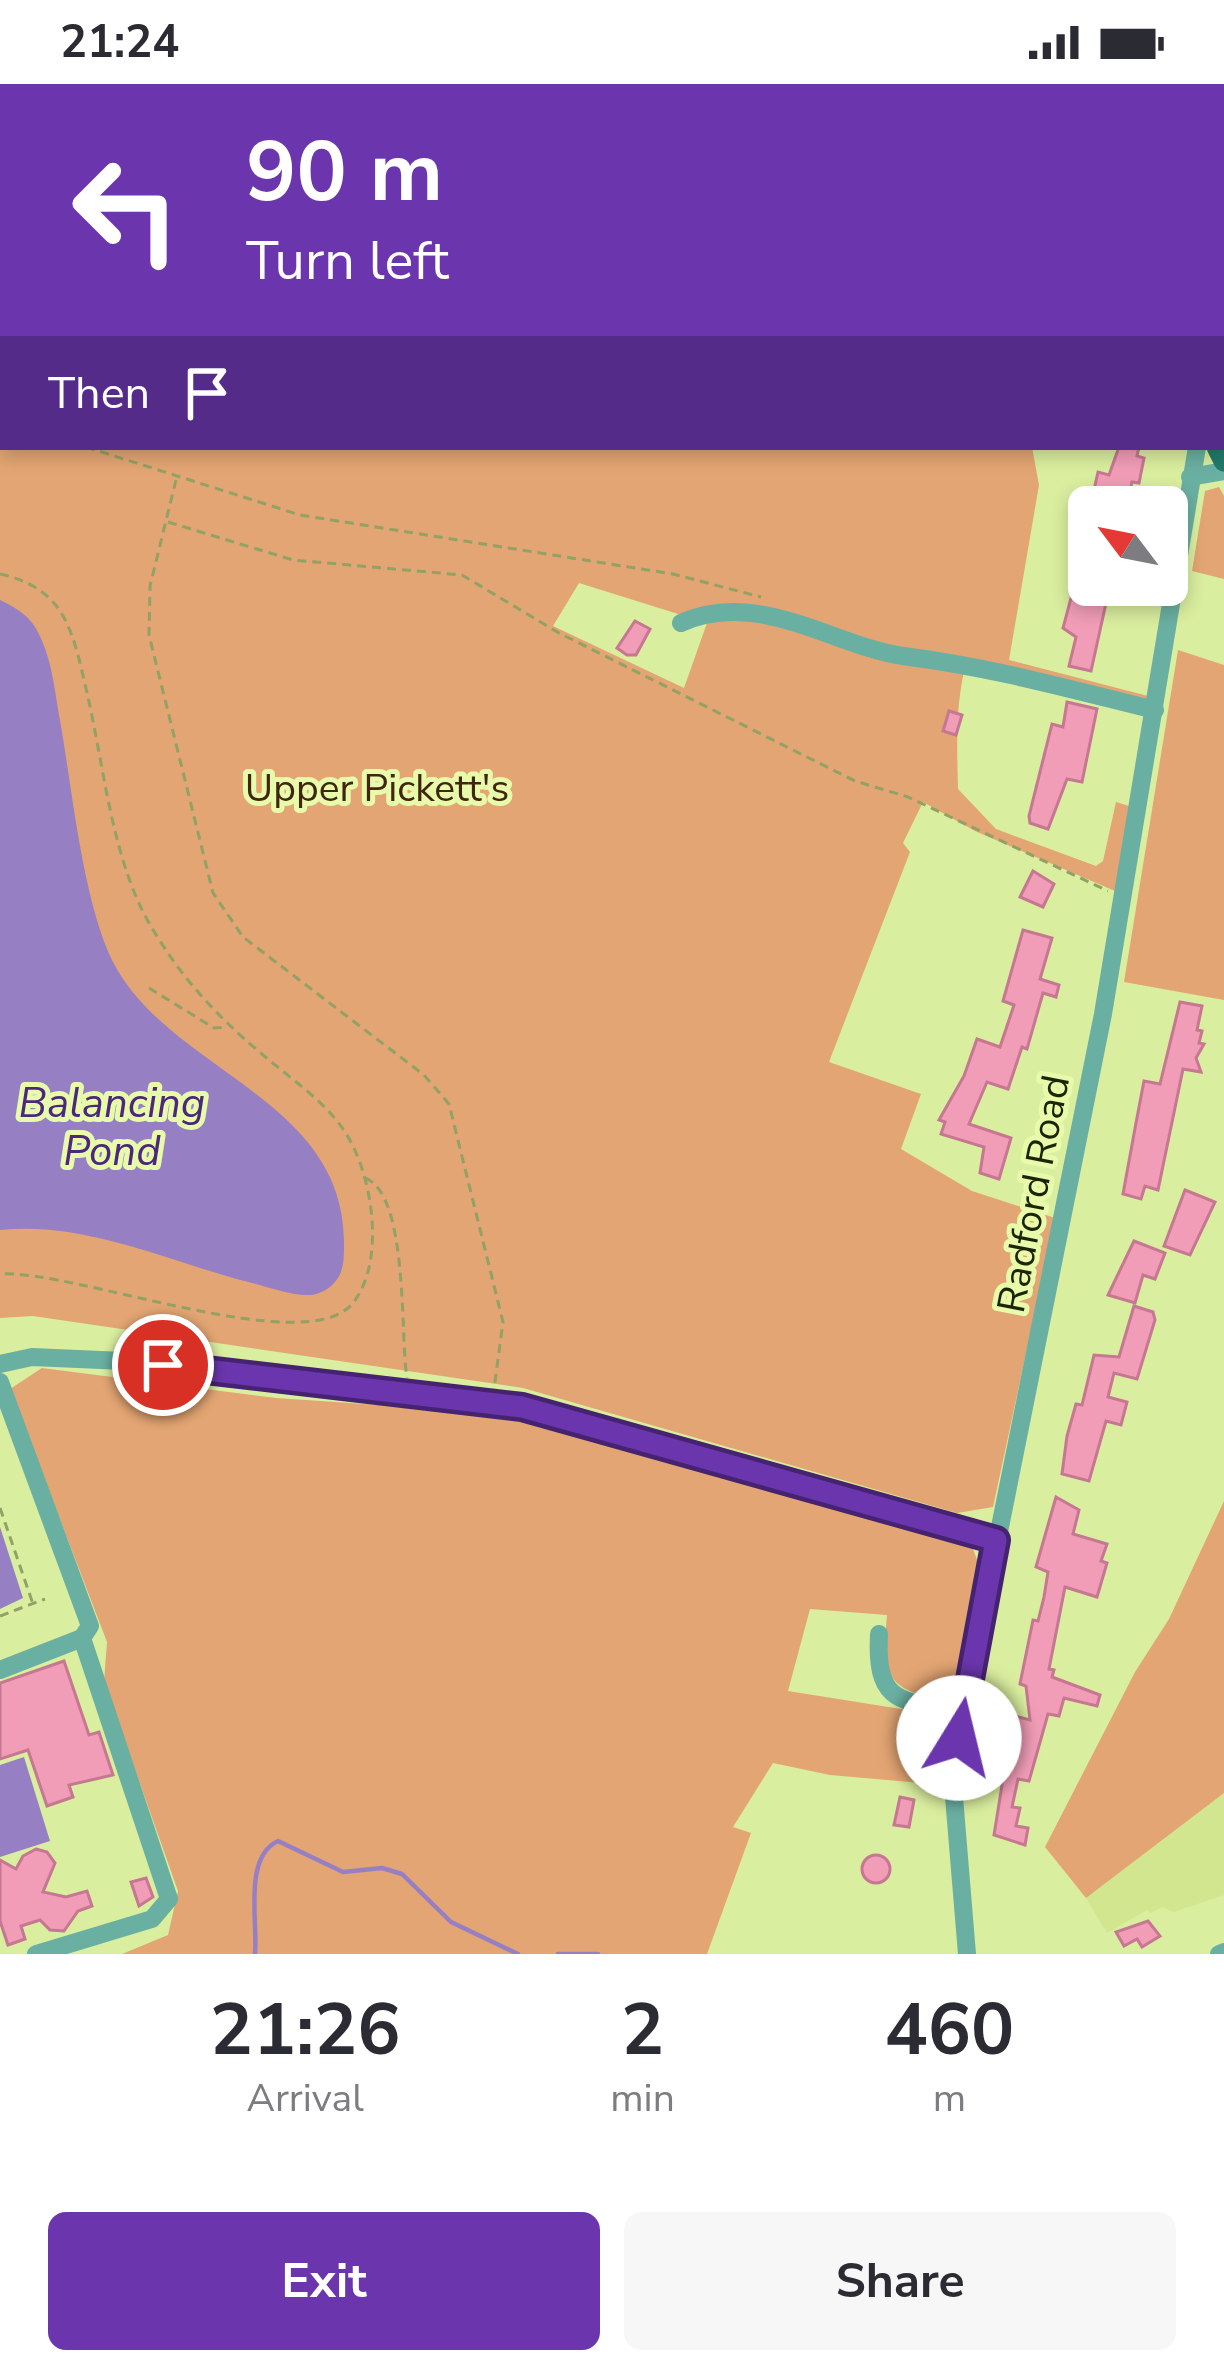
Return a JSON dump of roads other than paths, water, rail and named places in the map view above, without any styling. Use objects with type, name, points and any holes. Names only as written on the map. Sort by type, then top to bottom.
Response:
[{"type":"street","name":"Radford Road","points":[[965,1954],[954,1797],[963,1711],[1075,1162],[1197,450]]},
{"type":"street","points":[[1190,478],[1224,471]]},
{"type":"street","points":[[681,623],[717,613],[808,623],[891,653],[940,657],[1155,710]]},
{"type":"street","points":[[0,1364],[32,1358],[124,1361],[492,1402],[598,1425],[996,1540]]},
{"type":"street","points":[[0,1382],[89,1620],[82,1638],[169,1898],[152,1919],[36,1954]]},
{"type":"street","points":[[879,1634],[878,1675],[893,1695],[963,1711]]},
{"type":"street","points":[[0,1670],[82,1638]]},
{"type":"water","name":"Balancing Pond","points":[[0,600],[32,623],[48,659],[87,883],[118,971],[145,1006],[179,1037],[288,1121],[317,1154],[336,1193],[343,1263],[338,1279],[323,1291],[310,1295],[287,1292],[63,1231],[0,1230]]},
{"type":"water","points":[[0,1527],[23,1598],[0,1609]]},
{"type":"water","points":[[24,1757],[50,1841],[0,1857],[0,1765]]},
{"type":"waterway","points":[[255,1954],[256,1875],[267,1849],[278,1841],[343,1872],[382,1868],[402,1874],[451,1922],[518,1954]]},
{"type":"waterway","points":[[558,1954],[598,1954]]},
{"type":"park label","name":"Upper Pickett's","points":[[377,788]]}]
